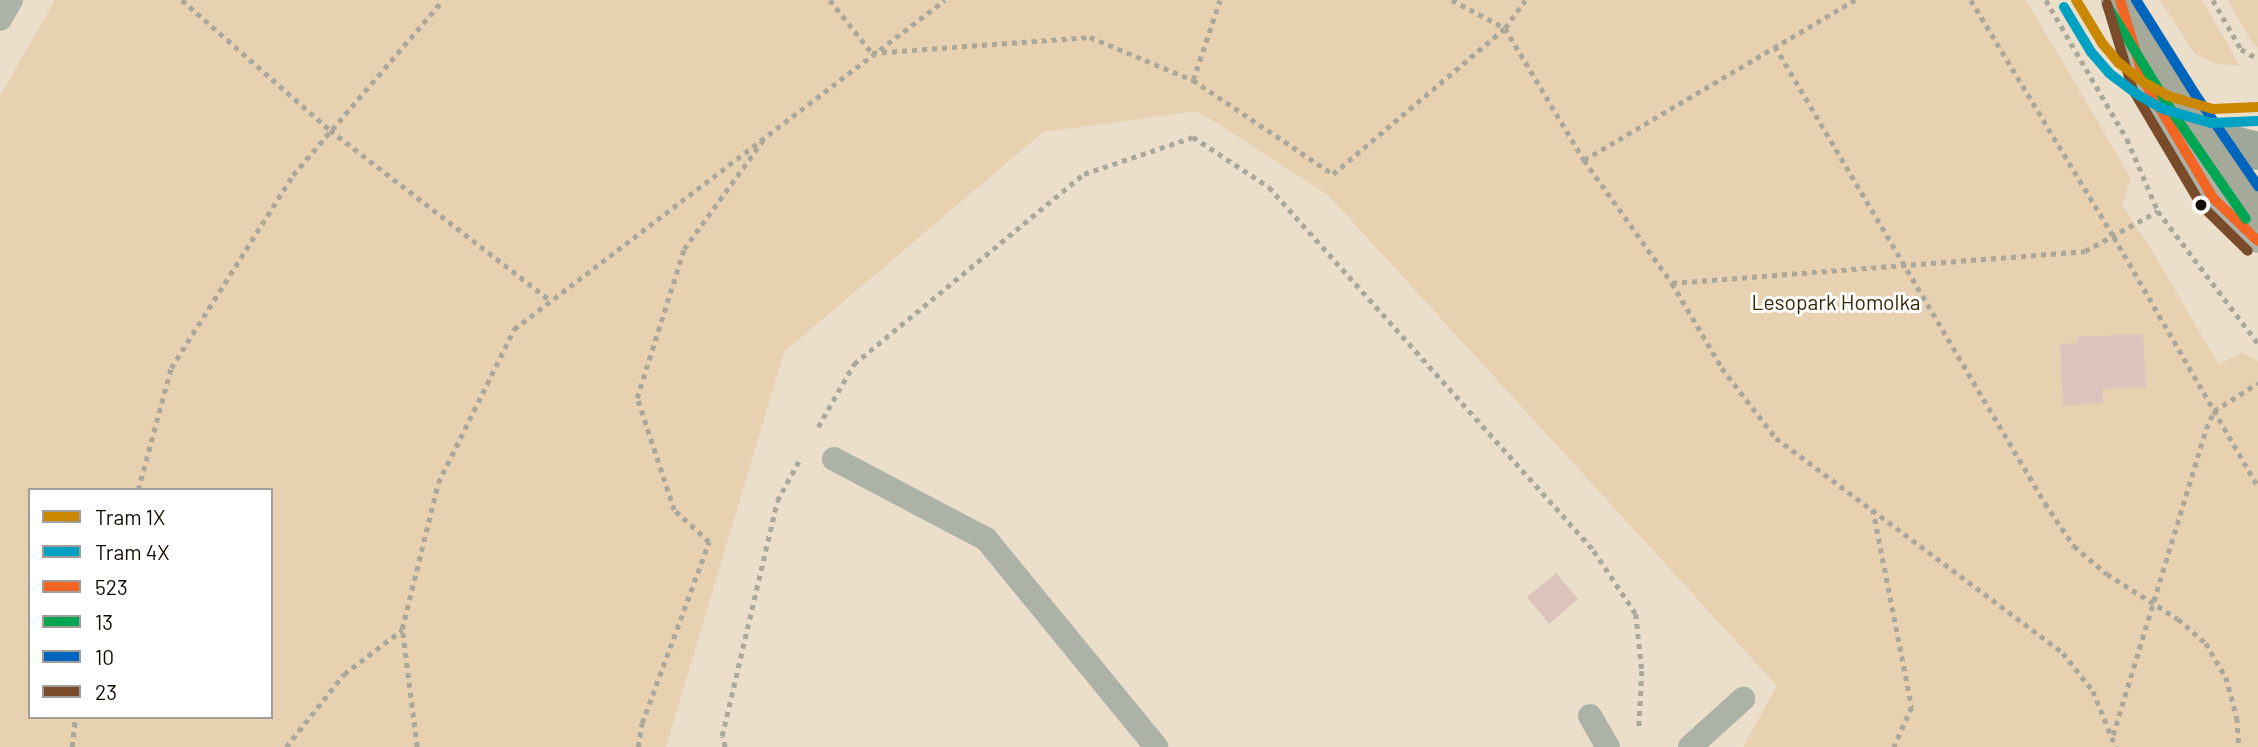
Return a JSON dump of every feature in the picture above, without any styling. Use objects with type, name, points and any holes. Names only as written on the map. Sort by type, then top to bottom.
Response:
[{"type":"main road","points":[[2120,0],[2258,211]]},
{"type":"main road","points":[[2210,139],[2258,151]]},
{"type":"lane","points":[[0,19],[11,0]]},
{"type":"lane","points":[[2120,0],[2145,83],[2213,198],[2258,241]]},
{"type":"lane","points":[[834,459],[986,539],[1156,747]]},
{"type":"lane","points":[[1690,747],[1743,699]]},
{"type":"lane","points":[[1590,716],[1608,747]]},
{"type":"path","points":[[182,0],[330,130],[550,300]]},
{"type":"path","points":[[139,488],[171,368],[293,175],[443,0]]},
{"type":"path","points":[[830,0],[872,53]]},
{"type":"path","points":[[417,747],[402,629],[438,483],[514,329],[872,53],[945,0]]},
{"type":"path","points":[[1193,80],[1220,0]]},
{"type":"path","points":[[1452,0],[1504,28],[1584,160],[1672,283],[1722,368],[1776,438],[1873,508],[2063,653],[2093,691],[2116,747]]},
{"type":"path","points":[[872,53],[1090,37],[1193,80],[1333,174],[1504,28],[1525,0]]},
{"type":"path","points":[[1584,160],[1855,0]]},
{"type":"path","points":[[1971,0],[2114,237],[2258,486]]},
{"type":"path","points":[[2046,0],[2127,139],[2158,211],[2258,343]]},
{"type":"path","points":[[2213,0],[2241,49],[2258,59]]},
{"type":"path","points":[[1774,47],[2045,503],[2074,546],[2108,574],[2178,619],[2206,643],[2229,687],[2237,718],[2239,747]]},
{"type":"path","points":[[638,747],[642,723],[709,542],[674,510],[637,398],[684,250],[769,133]]},
{"type":"path","points":[[816,433],[854,364],[1084,174],[1193,137],[1269,187],[1594,551],[1636,614],[1642,671],[1639,734]]},
{"type":"path","points":[[1672,283],[2085,251],[2158,211]]},
{"type":"path","points":[[2113,736],[2206,429],[2214,411],[2258,383]]},
{"type":"path","points":[[725,747],[722,736],[777,500],[803,455]]},
{"type":"path","points":[[1873,508],[1912,707],[1894,747]]},
{"type":"path","points":[[286,747],[344,674],[402,629]]},
{"type":"path","points":[[72,747],[75,719]]},
{"type":"green space","name":"Lesopark Homolka","points":[[55,0],[2026,0],[2131,178],[2122,205],[2219,365],[2241,352],[2258,361],[2258,747],[1743,747],[1777,686],[1328,195],[1198,111],[1043,132],[784,352],[666,747],[0,747],[0,96]]},
{"type":"green space","points":[[2160,0],[2202,0],[2240,66],[2217,64],[2195,54]]},
{"type":"green space","points":[[2227,0],[2258,0],[2258,48],[2250,39]]},
{"type":"building","points":[[2143,334],[2146,387],[2102,389],[2103,403],[2063,406],[2060,344],[2078,343],[2078,337]]},
{"type":"building","points":[[1556,573],[1578,599],[1549,624],[1527,597]]},
{"type":"tram line","name":"1X","points":[[2076,0],[2102,43],[2119,63],[2145,83],[2168,96],[2213,109],[2258,107]]},
{"type":"tram line","name":"4X","points":[[2064,7],[2091,52],[2109,73],[2138,95],[2163,109],[2211,123],[2258,121]]},
{"type":"transit line","name":"523","points":[[2120,0],[2145,83],[2213,198],[2258,241]]},
{"type":"transit line","name":"10","points":[[2136,0],[2195,94],[2258,186]]},
{"type":"transit line","name":"23","points":[[2107,4],[2133,90],[2202,206],[2248,251]]},
{"type":"transit line","name":"13","points":[[2108,7],[2171,110],[2246,219]]}]
